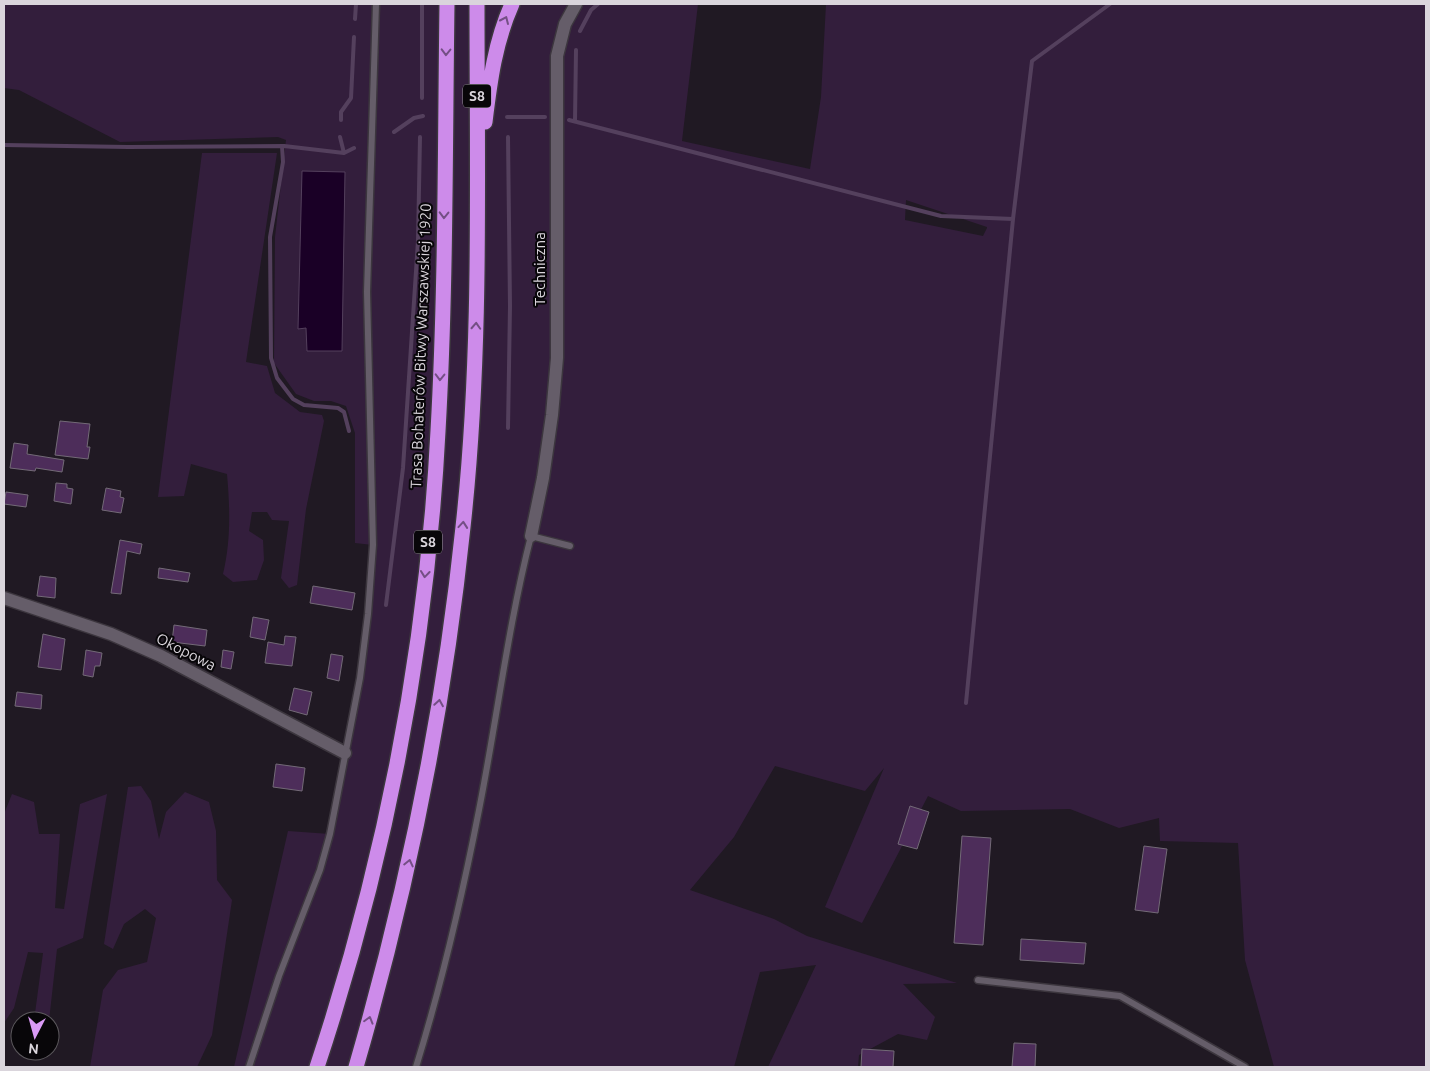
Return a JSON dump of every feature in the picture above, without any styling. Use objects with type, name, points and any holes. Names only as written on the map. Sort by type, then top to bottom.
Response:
[{"type":"highway","name":"Trasa Bohaterów Bitwy Warszawskiej 1920","points":[[317,1067],[341,995],[384,825],[404,733],[420,618],[438,432],[447,4]]},
{"type":"highway","name":"S8","points":[[356,1067],[396,917],[433,745],[464,526],[477,309],[477,4]]},
{"type":"highway","points":[[477,188],[491,72],[500,30],[512,4]]},
{"type":"street","name":"Techniczna","points":[[531,536],[543,478],[552,415],[557,358],[557,56],[565,24],[576,4]]},
{"type":"street","name":"Okopowa","points":[[4,598],[111,634],[152,652],[345,753]]},
{"type":"lane","points":[[249,1067],[279,976],[320,870],[330,834],[361,669],[373,545],[367,292],[376,4]]},
{"type":"lane","points":[[416,1067],[449,946],[469,854],[515,604],[531,536],[570,546]]},
{"type":"lane","points":[[978,980],[1120,996],[1245,1067]]},
{"type":"shaded area","points":[[4,4],[698,4],[682,141],[810,169],[821,97],[826,4],[1426,4],[1426,1067],[1274,1067],[1245,960],[1238,843],[1160,841],[1159,818],[1119,828],[1070,809],[961,811],[928,796],[862,923],[825,907],[884,768],[865,791],[775,766],[734,837],[690,890],[774,919],[807,936],[957,983],[903,984],[935,1017],[927,1040],[898,1034],[859,1055],[858,1067],[768,1067],[816,965],[760,972],[734,1067],[234,1067],[288,831],[330,834],[360,678],[373,545],[355,543],[355,433],[346,406],[331,401],[314,401],[296,394],[274,363],[275,237],[286,140],[278,137],[120,142],[19,90],[4,88]],"holes":[[[906,200],[987,227],[983,236],[905,220]]]},
{"type":"shaded area","points":[[202,153],[277,153],[246,362],[267,366],[275,393],[300,412],[322,415],[324,421],[306,509],[297,585],[289,588],[281,578],[289,521],[272,520],[267,512],[252,512],[249,531],[263,540],[264,560],[257,580],[233,582],[223,574],[226,562],[229,524],[227,474],[191,464],[184,496],[158,497]]},
{"type":"shaded area","points":[[302,171],[345,172],[342,351],[307,351],[306,328],[298,329]]},
{"type":"shaded area","points":[[141,786],[151,801],[159,839],[166,812],[185,792],[209,802],[216,831],[217,880],[232,900],[212,1035],[197,1067],[90,1067],[103,990],[118,970],[147,962],[156,918],[145,909],[124,924],[113,949],[104,944],[128,787]]},
{"type":"shaded area","points":[[12,794],[34,802],[39,834],[60,834],[55,908],[64,909],[80,804],[107,794],[83,938],[57,949],[50,1011],[35,1011],[43,953],[28,952],[14,1008],[10,1011],[4,1023],[4,814]]},
{"type":"building","points":[[60,421],[90,424],[87,447],[90,447],[88,459],[55,455]]},
{"type":"building","points":[[14,443],[28,445],[27,454],[64,460],[62,472],[36,468],[35,471],[10,468]]},
{"type":"building","points":[[56,483],[67,484],[67,488],[73,489],[71,504],[54,501]]},
{"type":"building","points":[[106,488],[121,491],[120,497],[124,498],[121,513],[102,510]]},
{"type":"building","points":[[6,492],[28,495],[26,507],[4,504]]},
{"type":"building","points":[[120,540],[142,544],[140,554],[127,551],[121,594],[111,593]]},
{"type":"building","points":[[159,568],[190,573],[188,582],[158,578]]},
{"type":"building","points":[[40,576],[56,578],[55,598],[37,596]]},
{"type":"building","points":[[313,586],[355,593],[352,610],[310,603]]},
{"type":"building","points":[[253,617],[269,620],[265,640],[250,637]]},
{"type":"building","points":[[174,625],[207,630],[205,646],[172,642]]},
{"type":"building","points":[[43,634],[65,639],[61,670],[38,667]]},
{"type":"building","points":[[285,636],[296,637],[292,666],[265,663],[268,642],[284,645]]},
{"type":"building","points":[[86,650],[102,653],[100,666],[95,666],[93,677],[83,675]]},
{"type":"building","points":[[223,650],[234,652],[231,669],[221,667]]},
{"type":"building","points":[[331,654],[343,656],[339,681],[327,678]]},
{"type":"building","points":[[294,688],[312,692],[307,715],[289,710]]},
{"type":"building","points":[[17,692],[42,695],[41,709],[15,706]]},
{"type":"building","points":[[276,764],[305,768],[302,791],[273,787]]},
{"type":"building","points":[[910,806],[929,812],[917,849],[898,844]]},
{"type":"building","points":[[962,836],[991,838],[983,945],[954,943]]},
{"type":"building","points":[[1144,846],[1167,849],[1158,913],[1135,910]]},
{"type":"building","points":[[1021,939],[1086,943],[1084,964],[1020,960]]},
{"type":"building","points":[[1014,1043],[1036,1044],[1035,1067],[1012,1067]]},
{"type":"building","points":[[862,1049],[894,1051],[893,1067],[861,1067]]},
{"type":"waterway","points":[[355,19],[356,4]]},
{"type":"waterway","points":[[422,4],[422,98]]},
{"type":"waterway","points":[[580,31],[591,10],[598,4]]},
{"type":"waterway","points":[[966,703],[1013,219],[1032,61],[1110,4]]},
{"type":"waterway","points":[[341,120],[341,112],[351,98],[354,37]]},
{"type":"waterway","points":[[575,121],[576,50]]},
{"type":"waterway","points":[[394,132],[414,118],[423,116]]},
{"type":"waterway","points":[[507,117],[545,117]]},
{"type":"waterway","points":[[569,120],[941,216],[1013,219]]},
{"type":"waterway","points":[[340,137],[344,153]]},
{"type":"waterway","points":[[386,605],[403,468],[418,241],[420,137]]},
{"type":"waterway","points":[[508,137],[510,306],[508,428]]},
{"type":"waterway","points":[[4,145],[128,147],[284,146],[344,153],[354,148]]},
{"type":"waterway","points":[[282,146],[283,162],[270,237],[271,358],[277,378],[293,399],[304,405],[338,408],[344,412],[349,431]]}]
